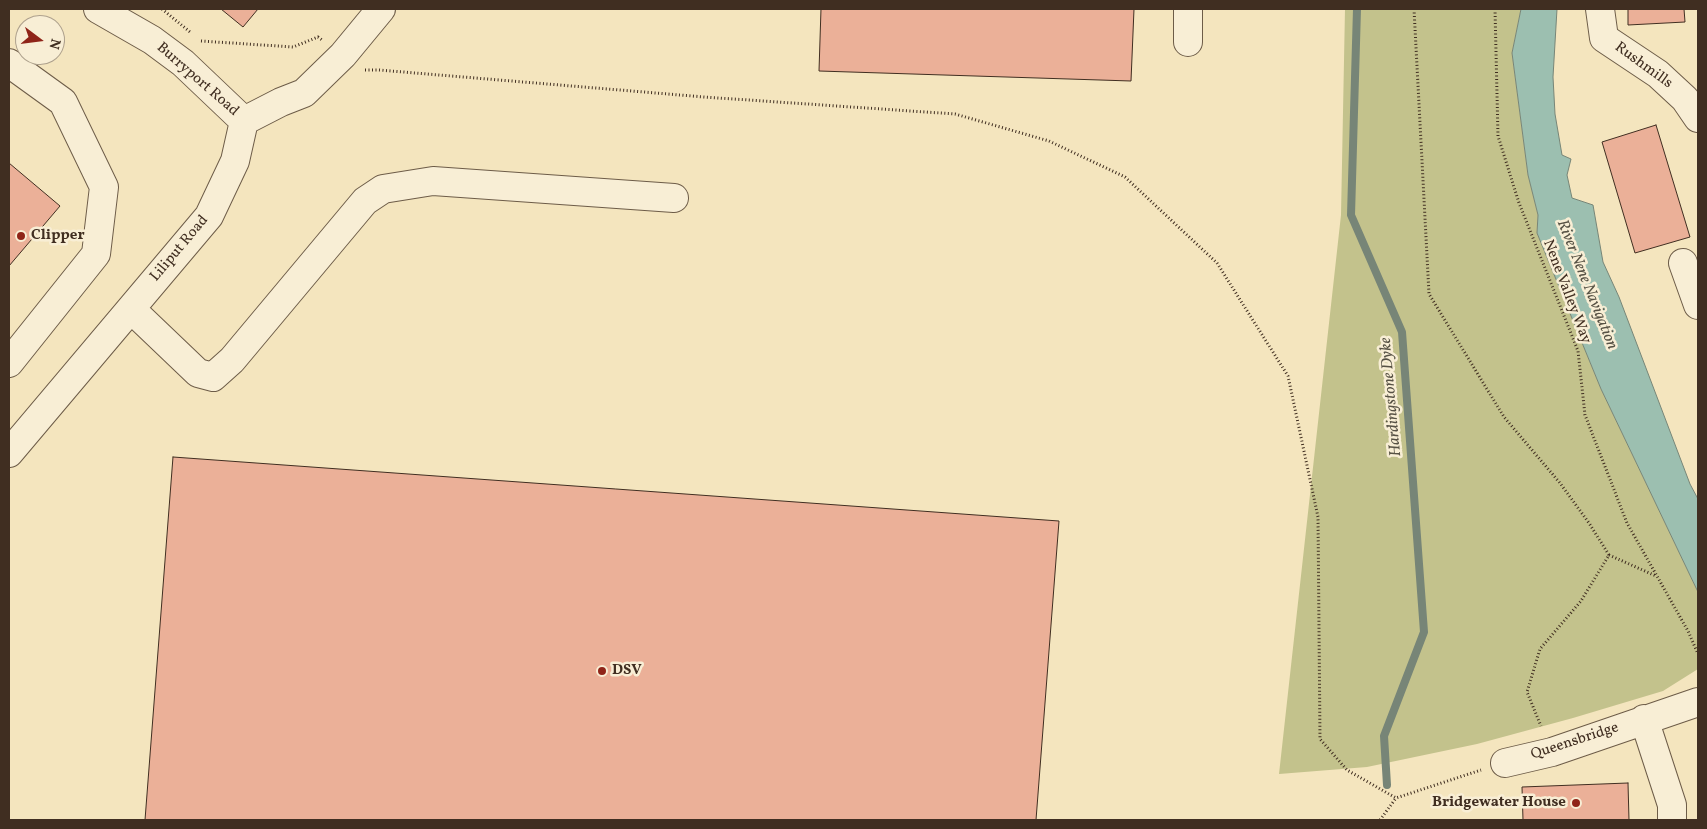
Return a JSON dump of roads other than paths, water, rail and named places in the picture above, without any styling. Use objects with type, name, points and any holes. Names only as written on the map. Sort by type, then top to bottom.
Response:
[{"type":"street","name":"Burryport Road","points":[[98,9],[152,40],[183,63],[244,121]]},
{"type":"street","points":[[244,121],[281,102],[304,93],[343,55],[381,9]]},
{"type":"street","points":[[1188,9],[1188,42]]},
{"type":"street","name":"Rushmills","points":[[1600,9],[1604,38],[1658,74],[1685,99],[1698,118]]},
{"type":"street","points":[[9,63],[63,102],[104,187],[96,254],[9,364]]},
{"type":"street","name":"Liliput Road","points":[[9,453],[209,216],[235,161],[244,121]]},
{"type":"street","points":[[130,309],[198,373],[213,377],[232,360],[365,201],[383,190],[432,181],[674,198]]},
{"type":"street","points":[[1683,263],[1698,305]]},
{"type":"street","name":"Queensbridge","points":[[1505,763],[1552,752],[1696,703]]},
{"type":"street","points":[[1644,720],[1672,805],[1672,820]]},
{"type":"water","name":"River Nene Navigation","points":[[1521,9],[1557,9],[1553,77],[1555,114],[1562,155],[1571,159],[1567,175],[1572,198],[1593,205],[1603,262],[1619,297],[1690,484],[1698,499],[1698,592],[1601,389],[1537,233],[1538,215],[1528,175],[1512,53]]},
{"type":"waterway","name":"Hardingstone Dyke","points":[[1357,9],[1351,215],[1402,332],[1424,632],[1384,736],[1387,785]]},
{"type":"place","name":"Clipper","points":[[21,236]]},
{"type":"place","name":"DSV","points":[[602,671]]},
{"type":"place","name":"Bridgewater House","points":[[1576,803]]}]
